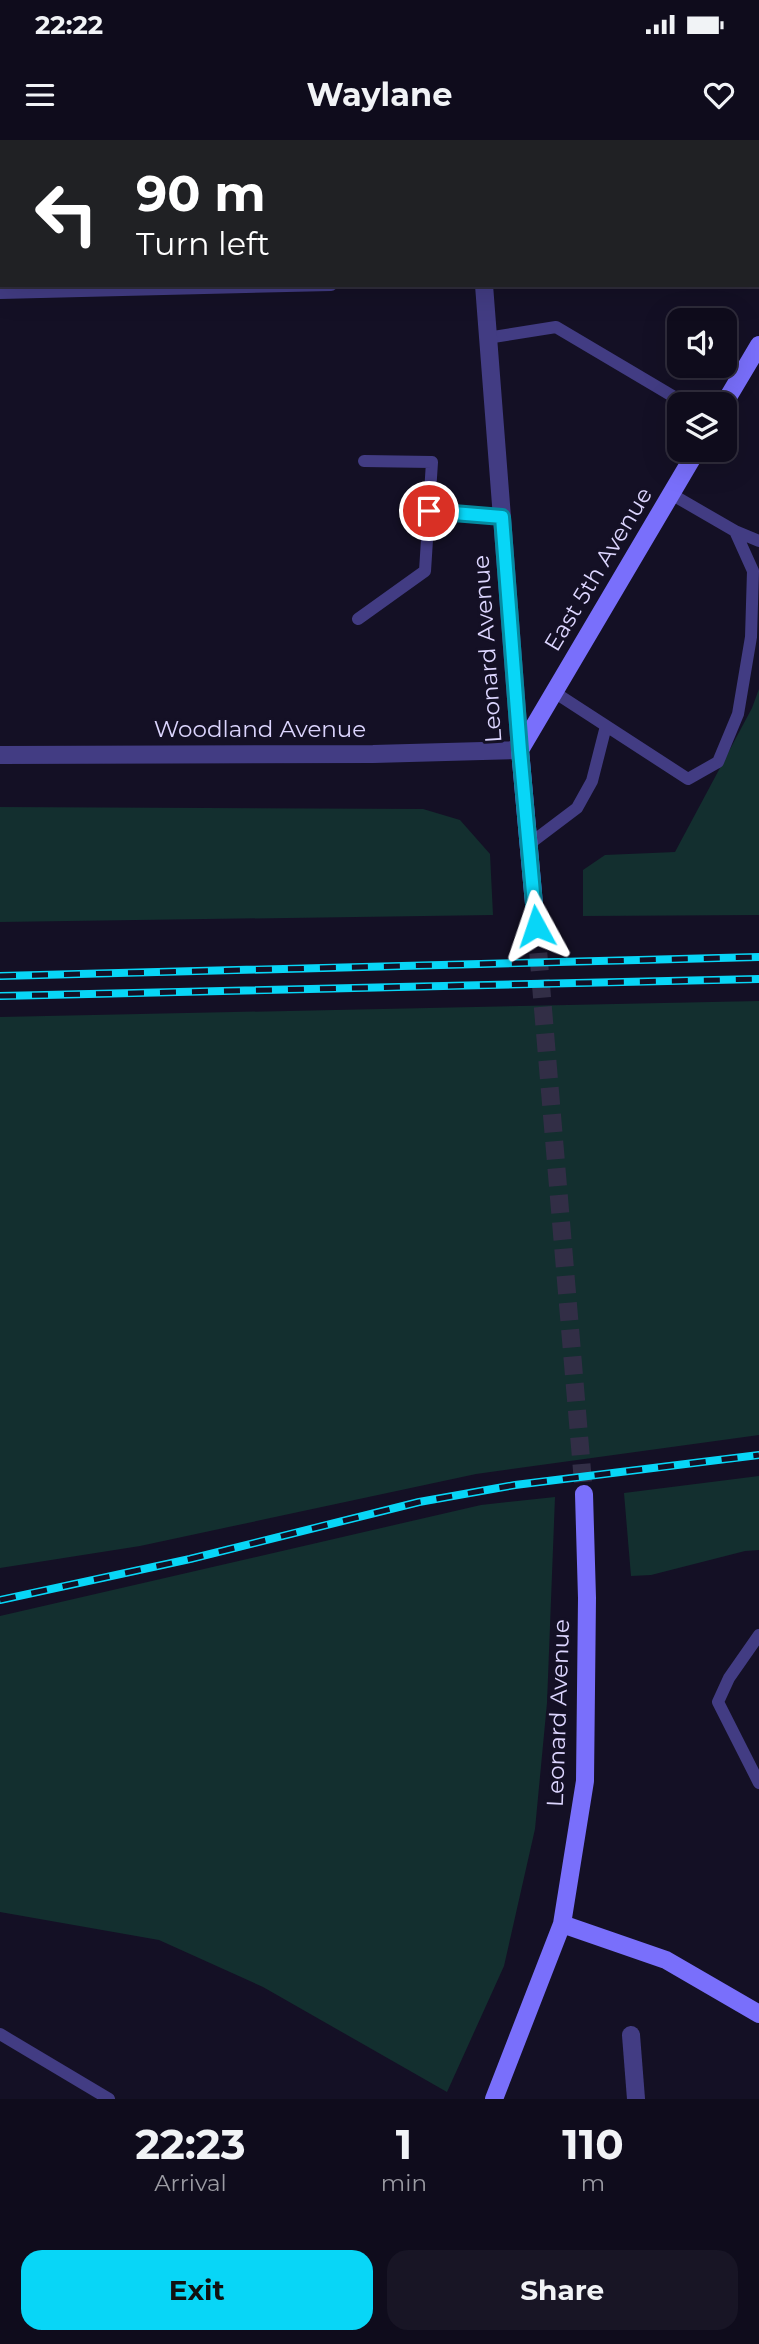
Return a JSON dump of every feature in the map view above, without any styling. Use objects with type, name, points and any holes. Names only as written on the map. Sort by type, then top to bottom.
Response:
[{"type":"main road","points":[[731,392],[759,345]]},
{"type":"main road","name":"East 5th Avenue","points":[[520,750],[690,462]]},
{"type":"main road","name":"Leonard Avenue","points":[[520,750],[536,926]]},
{"type":"main road","name":"Leonard Avenue","points":[[562,1924],[585,1781],[587,1598],[584,1494]]},
{"type":"main road","points":[[494,2099],[562,1924],[666,1960],[759,2014]]},
{"type":"street","name":"Leonard Avenue","points":[[484,287],[520,750]]},
{"type":"street","name":"Woodland Avenue","points":[[0,755],[373,754],[520,750]]},
{"type":"street","points":[[631,2035],[636,2099]]},
{"type":"lane","points":[[0,293],[248,287]]},
{"type":"lane","points":[[487,338],[556,327],[667,393]]},
{"type":"lane","points":[[358,619],[425,571],[432,462],[364,461]]},
{"type":"lane","points":[[671,494],[735,531],[759,541]]},
{"type":"lane","points":[[429,511],[502,517]]},
{"type":"lane","points":[[554,692],[688,779],[718,762],[738,714],[751,637],[753,571],[735,531]]},
{"type":"lane","points":[[528,845],[577,808],[592,781],[606,726]]},
{"type":"lane","points":[[759,1634],[729,1678],[718,1702],[759,1783]]},
{"type":"lane","points":[[0,2034],[109,2099]]},
{"type":"green space","points":[[759,689],[759,915],[583,916],[583,870],[605,855],[675,852],[752,708]]},
{"type":"green space","points":[[0,807],[423,809],[460,820],[490,854],[493,915],[0,922]]},
{"type":"green space","points":[[759,1001],[759,1435],[476,1474],[140,1546],[0,1568],[0,1017]]},
{"type":"green space","points":[[759,1476],[759,1550],[745,1551],[651,1575],[631,1576],[624,1493]]},
{"type":"green space","points":[[555,1497],[547,1703],[535,1829],[504,1966],[447,2092],[263,1987],[159,1940],[0,1912],[0,1616],[481,1505]]},
{"type":"tunnel","points":[[536,926],[584,1494]]},
{"type":"railway","points":[[0,976],[759,957]]},
{"type":"railway","points":[[0,996],[759,979]]},
{"type":"railway","points":[[0,1600],[190,1559],[419,1502],[515,1485],[759,1455]]},
{"type":"route","points":[[429,511],[502,517],[536,926]]}]
